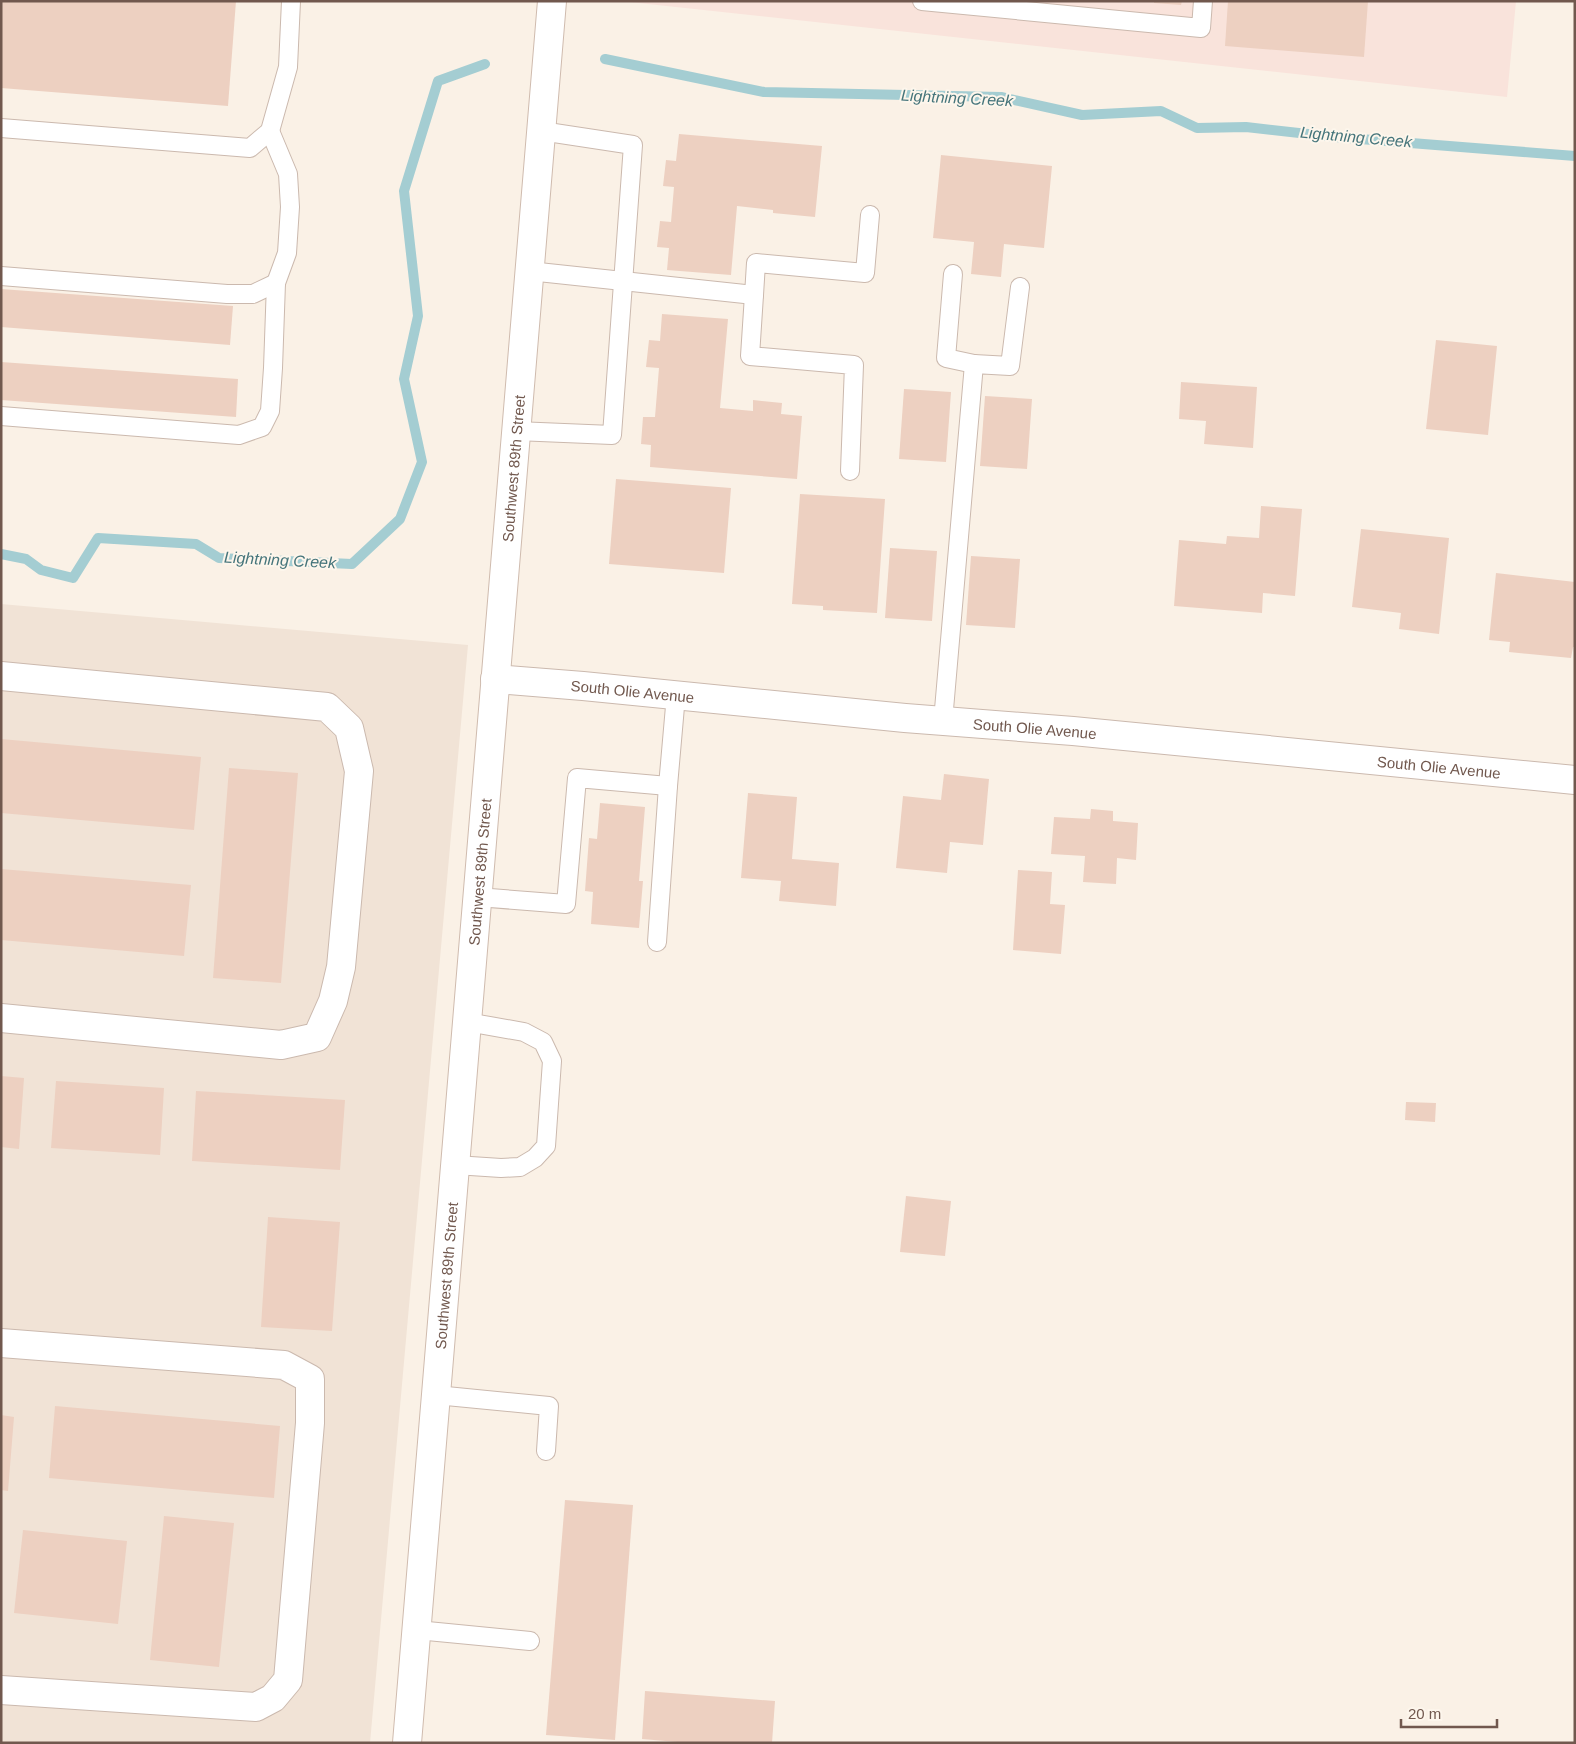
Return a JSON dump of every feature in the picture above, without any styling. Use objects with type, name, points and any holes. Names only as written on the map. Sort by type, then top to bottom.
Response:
[{"type":"street","name":"Southwest 89th Street","points":[[408,1743],[552,1]]},
{"type":"street","points":[[1,676],[327,707],[349,728],[359,771],[341,967],[333,1001],[317,1036],[281,1045],[1,1018]]},
{"type":"street","name":"South Olie Avenue","points":[[495,679],[943,721],[1073,731],[1575,780]]},
{"type":"street","points":[[1,1343],[284,1365],[310,1379],[310,1414],[288,1680],[273,1698],[256,1707],[1,1690]]},
{"type":"lane","points":[[1,128],[250,148],[270,132],[288,66],[291,1]]},
{"type":"lane","points":[[922,1],[1201,28],[1203,1]]},
{"type":"lane","points":[[516,431],[612,435],[633,145],[542,131]]},
{"type":"lane","points":[[1,416],[239,435],[262,426],[270,411],[276,282],[287,253],[290,207],[288,174],[270,132]]},
{"type":"lane","points":[[850,471],[854,365],[750,356],[756,263],[865,273],[870,216]]},
{"type":"lane","points":[[529,271],[754,295]]},
{"type":"lane","points":[[953,274],[946,358],[974,364],[1010,366],[1020,287]]},
{"type":"lane","points":[[1,276],[228,294],[252,294],[276,282]]},
{"type":"lane","points":[[943,721],[974,364]]},
{"type":"lane","points":[[657,942],[676,695]]},
{"type":"lane","points":[[477,897],[566,904],[577,778],[668,786]]},
{"type":"lane","points":[[455,1165],[502,1168],[520,1167],[536,1158],[546,1146],[552,1061],[544,1042],[524,1032],[467,1022]]},
{"type":"lane","points":[[436,1395],[549,1406],[546,1451]]},
{"type":"lane","points":[[417,1630],[530,1641]]},
{"type":"shaded area","points":[[620,1],[1516,1],[1507,97]]},
{"type":"shaded area","points":[[1,604],[468,645],[370,1743],[1,1743]]},
{"type":"building","points":[[1,1],[236,1],[228,106],[1,88]]},
{"type":"building","points":[[1154,1],[1182,1],[1181,5],[1154,3]]},
{"type":"building","points":[[1228,1],[1368,1],[1364,57],[1225,46]]},
{"type":"building","points":[[679,134],[822,146],[815,217],[773,213],[773,210],[737,206],[731,275],[667,270],[669,248],[657,247],[660,221],[671,222],[674,187],[663,186],[666,160],[676,161]]},
{"type":"building","points":[[941,155],[1052,166],[1044,248],[1004,244],[1001,277],[971,274],[974,242],[933,238]]},
{"type":"building","points":[[1,289],[233,306],[230,345],[1,327]]},
{"type":"building","points":[[662,314],[728,319],[720,408],[753,411],[753,400],[782,403],[781,414],[802,416],[797,479],[650,467],[651,445],[641,444],[643,417],[655,417],[659,368],[646,367],[649,340],[660,341]]},
{"type":"building","points":[[1436,340],[1497,346],[1488,435],[1426,429]]},
{"type":"building","points":[[1,362],[238,379],[236,417],[1,400]]},
{"type":"building","points":[[1181,382],[1257,387],[1253,448],[1204,444],[1206,421],[1179,419]]},
{"type":"building","points":[[904,389],[951,392],[946,462],[899,459]]},
{"type":"building","points":[[985,396],[1032,399],[1027,469],[980,466]]},
{"type":"building","points":[[616,479],[731,488],[724,573],[609,564]]},
{"type":"building","points":[[800,494],[885,499],[877,613],[823,610],[823,606],[792,604]]},
{"type":"building","points":[[1261,506],[1302,509],[1295,596],[1263,593],[1262,613],[1174,606],[1179,540],[1226,544],[1227,536],[1259,538]]},
{"type":"building","points":[[1361,529],[1449,538],[1439,634],[1399,629],[1401,613],[1352,607]]},
{"type":"building","points":[[890,548],[937,551],[932,621],[885,618]]},
{"type":"building","points":[[971,556],[1020,559],[1015,628],[966,625]]},
{"type":"building","points":[[1496,573],[1575,582],[1575,647],[1573,647],[1571,658],[1509,652],[1510,642],[1489,640]]},
{"type":"building","points":[[1,739],[201,757],[194,830],[1,813]]},
{"type":"building","points":[[229,768],[298,773],[281,983],[213,978]]},
{"type":"building","points":[[944,774],[989,779],[983,845],[950,842],[947,873],[896,868],[903,796],[941,800]]},
{"type":"building","points":[[748,793],[797,797],[792,859],[839,863],[836,906],[779,901],[781,881],[741,878]]},
{"type":"building","points":[[600,803],[645,807],[639,881],[643,881],[639,928],[591,924],[593,892],[585,891],[589,838],[597,839]]},
{"type":"building","points":[[1091,809],[1113,811],[1113,821],[1138,823],[1136,860],[1117,858],[1116,884],[1083,882],[1085,856],[1051,854],[1054,817],[1090,819]]},
{"type":"building","points":[[1,869],[191,885],[184,956],[1,940]]},
{"type":"building","points":[[1018,870],[1052,872],[1050,904],[1065,905],[1061,954],[1013,950]]},
{"type":"building","points":[[1,1076],[24,1078],[19,1149],[1,1147]]},
{"type":"building","points":[[56,1081],[164,1088],[160,1155],[51,1148]]},
{"type":"building","points":[[196,1091],[345,1100],[340,1170],[192,1161]]},
{"type":"building","points":[[1406,1102],[1436,1103],[1435,1122],[1405,1120]]},
{"type":"building","points":[[906,1196],[951,1201],[945,1256],[900,1252]]},
{"type":"building","points":[[268,1217],[340,1222],[332,1331],[261,1327]]},
{"type":"building","points":[[55,1406],[280,1426],[274,1498],[49,1478]]},
{"type":"building","points":[[1,1415],[14,1417],[8,1491],[1,1490]]},
{"type":"building","points":[[565,1500],[633,1505],[615,1740],[546,1735]]},
{"type":"building","points":[[164,1516],[234,1523],[219,1667],[150,1660]]},
{"type":"building","points":[[23,1530],[127,1541],[118,1624],[14,1613]]},
{"type":"building","points":[[645,1691],[775,1701],[772,1743],[689,1743],[642,1739]]},
{"type":"waterway","name":"Lightning Creek","points":[[605,59],[764,92],[1001,97],[1082,115],[1161,111],[1197,128],[1246,127],[1335,137],[1575,156]]},
{"type":"waterway","name":"Lightning Creek","points":[[1,554],[26,559],[41,570],[73,578],[98,538],[196,544],[219,558],[352,564],[400,519],[422,462],[404,379],[418,316],[404,191],[438,81],[485,64]]}]
